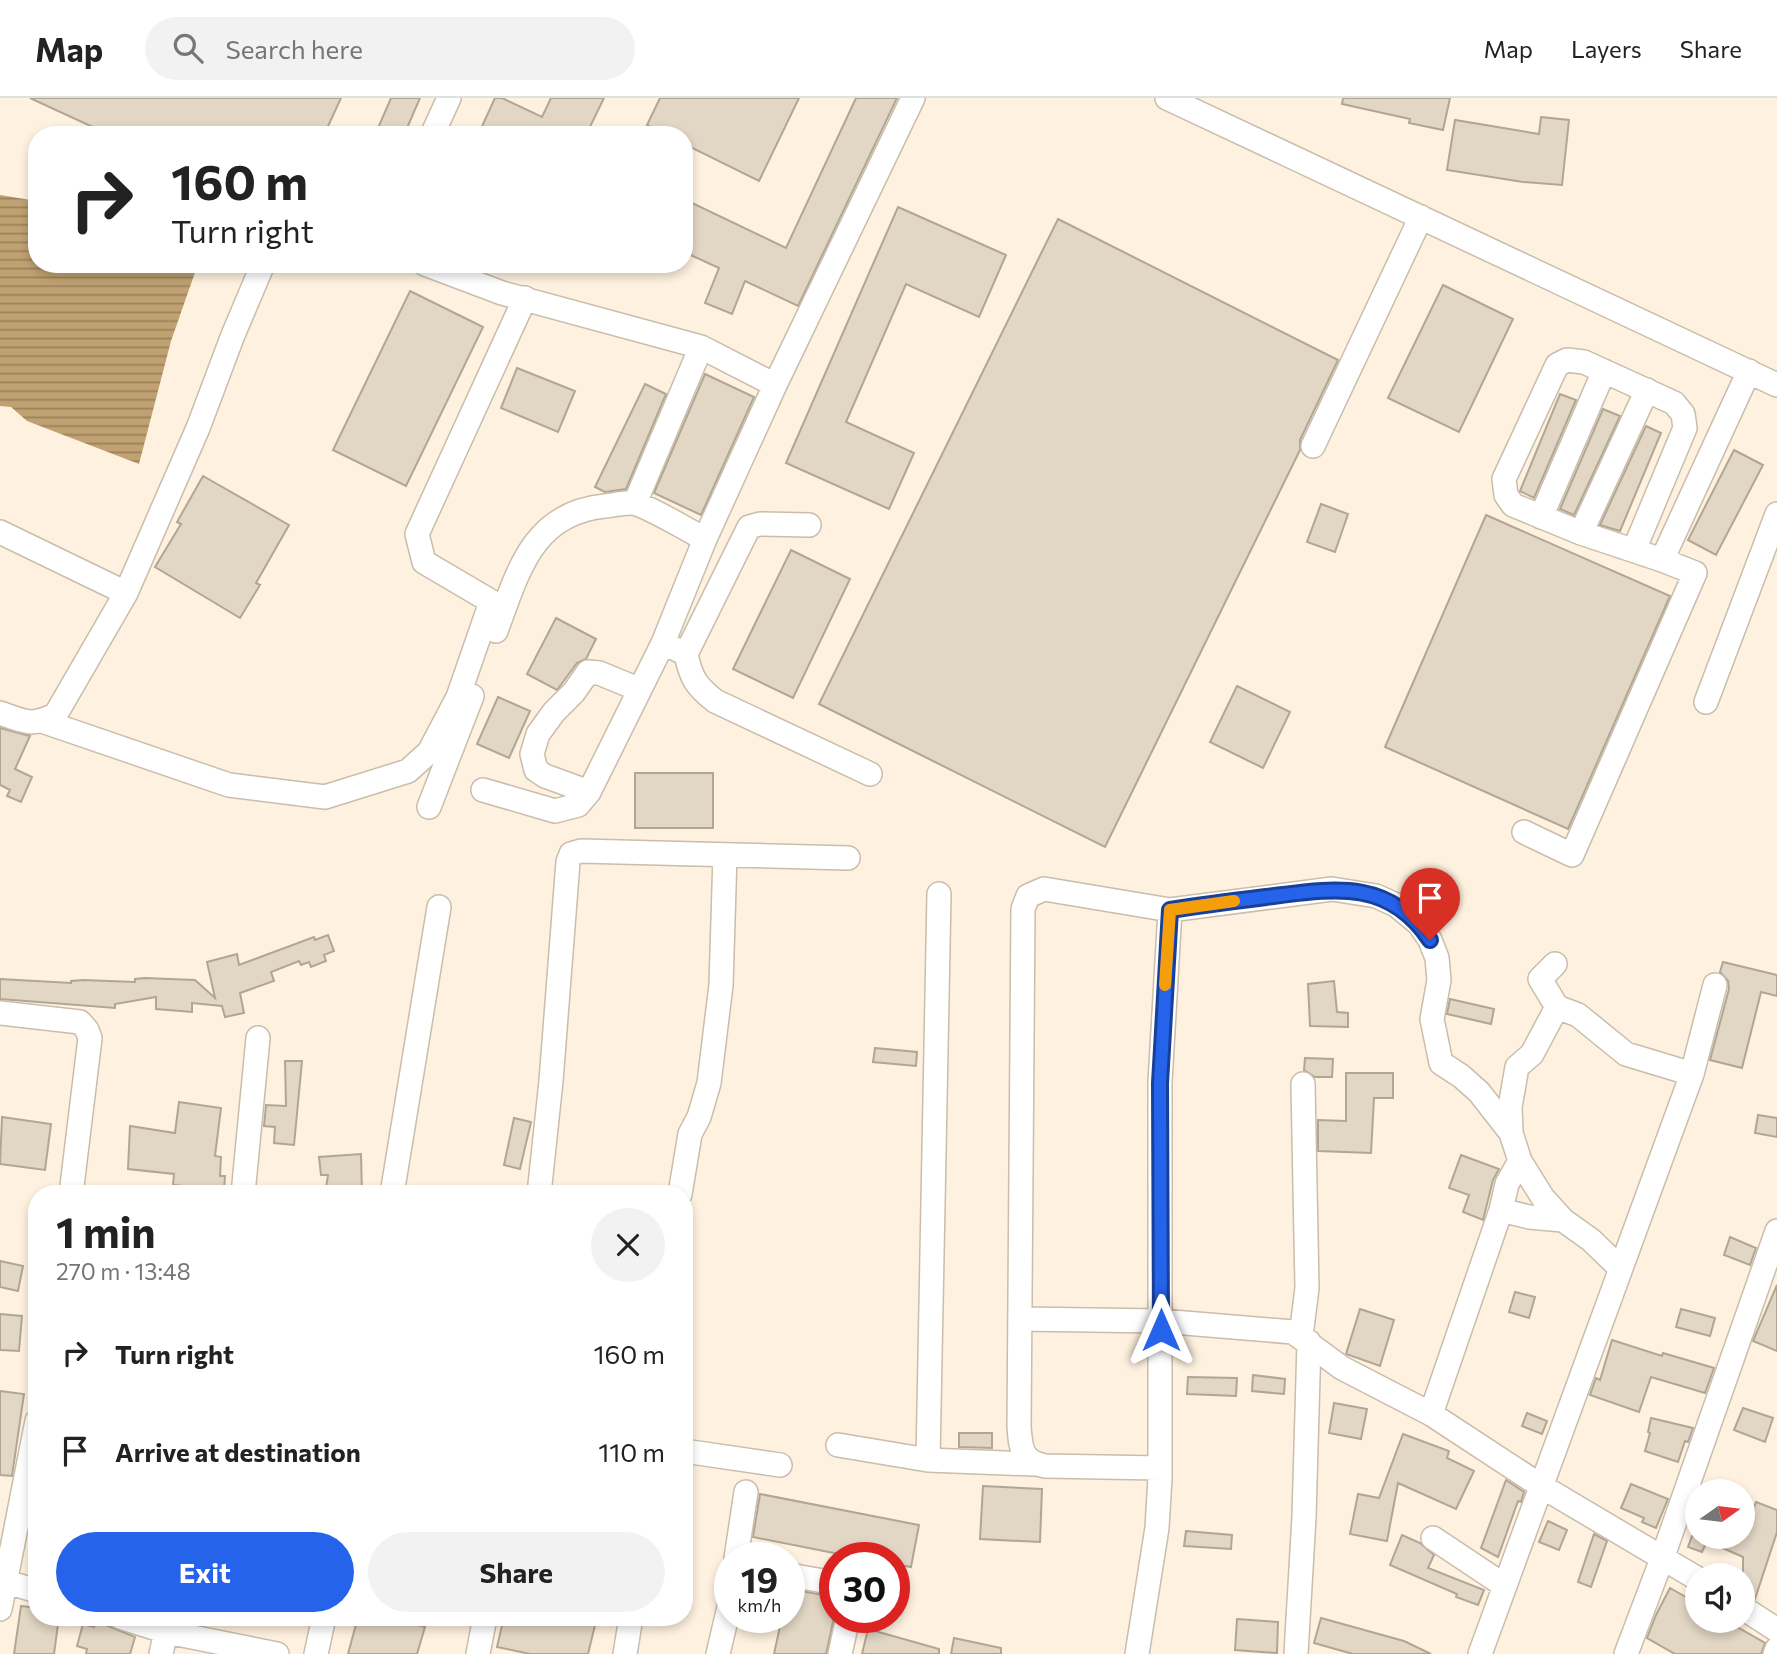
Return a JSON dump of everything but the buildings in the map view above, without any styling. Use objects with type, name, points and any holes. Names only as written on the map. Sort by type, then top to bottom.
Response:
[{"type":"street","points":[[436,126],[449,98]]},
{"type":"street","points":[[483,790],[555,811],[578,805],[589,792],[663,643],[705,539],[775,385],[913,98]]},
{"type":"street","points":[[1167,98],[1777,385]]},
{"type":"street","points":[[1313,446],[1421,217]]},
{"type":"street","points":[[0,713],[28,723],[42,721],[57,714],[126,593],[198,428],[259,273]]},
{"type":"street","points":[[449,273],[502,293],[701,347],[775,385]]},
{"type":"street","points":[[498,606],[424,562],[417,534],[525,298]]},
{"type":"street","points":[[635,503],[701,347]]},
{"type":"street","points":[[1524,832],[1572,855],[1695,573],[1541,517],[1513,505],[1506,495],[1504,479],[1557,365],[1567,360],[1584,362],[1647,390],[1674,403],[1683,414],[1685,428],[1634,550]]},
{"type":"street","points":[[1541,517],[1604,371]]},
{"type":"street","points":[[1661,560],[1749,372]]},
{"type":"street","points":[[1581,533],[1647,390]]},
{"type":"street","points":[[42,721],[229,785],[325,797],[408,771],[429,752],[458,697],[498,606],[525,556],[548,527],[572,515],[598,507],[635,503],[705,539]]},
{"type":"street","points":[[1706,702],[1777,513]]},
{"type":"street","points":[[809,525],[760,524],[749,527],[686,654],[690,671],[698,687],[715,701],[870,774]]},
{"type":"street","points":[[0,532],[126,593]]},
{"type":"street","points":[[429,807],[498,606]]},
{"type":"street","points":[[663,643],[686,654]]},
{"type":"street","points":[[589,792],[536,770],[532,754],[538,734],[554,712],[575,692],[588,671],[638,689]]},
{"type":"street","points":[[540,1185],[568,862],[571,854],[581,851],[848,858]]},
{"type":"street","points":[[682,1185],[690,1134],[699,1116],[709,1083],[721,985],[725,855]]},
{"type":"street","points":[[1034,1464],[1025,1456],[1020,1438],[1023,909],[1028,895],[1044,889],[1170,910],[1332,888],[1376,896],[1396,905],[1419,924],[1430,940],[1437,958],[1439,980],[1432,1019],[1441,1063],[1479,1092],[1511,1133]]},
{"type":"street","points":[[928,1460],[939,894]]},
{"type":"street","points":[[393,1185],[439,907]]},
{"type":"street","points":[[1137,1654],[1157,1528],[1160,1468],[1160,1083],[1170,910]]},
{"type":"street","points":[[1555,964],[1540,979],[1558,1007],[1578,1015],[1626,1054],[1692,1074]]},
{"type":"street","points":[[1480,1654],[1692,1074],[1714,985]]},
{"type":"street","points":[[1558,1007],[1532,1054],[1517,1068],[1510,1107],[1511,1133],[1520,1161],[1544,1198],[1563,1220],[1591,1240],[1620,1268]]},
{"type":"street","points":[[0,1013],[80,1022],[87,1030],[90,1038],[72,1185]]},
{"type":"street","points":[[245,1185],[258,1038]]},
{"type":"street","points":[[1296,1654],[1304,1517],[1307,1288],[1303,1084]]},
{"type":"street","points":[[1431,1414],[1502,1210],[1507,1184],[1520,1161]]},
{"type":"street","points":[[1502,1210],[1529,1217],[1563,1220]]},
{"type":"street","points":[[1626,1654],[1777,1231]]},
{"type":"street","points":[[1020,1319],[1161,1321],[1293,1332],[1342,1368],[1431,1414],[1541,1486],[1685,1570]]},
{"type":"street","points":[[838,1445],[928,1460],[1160,1468]]},
{"type":"street","points":[[693,1452],[780,1465]]},
{"type":"street","points":[[0,1609],[3,1581],[28,1463]]},
{"type":"street","points":[[738,1542],[746,1492]]},
{"type":"street","points":[[1433,1538],[1505,1586]]},
{"type":"street","points":[[3,1581],[28,1588]]},
{"type":"street","points":[[1755,1616],[1777,1630]]},
{"type":"street","points":[[144,1626],[166,1634],[277,1654]]},
{"type":"street","points":[[316,1654],[322,1626]]},
{"type":"street","points":[[478,1654],[483,1626]]},
{"type":"street","points":[[625,1654],[630,1626]]},
{"type":"street","points":[[718,1654],[723,1633]]},
{"type":"street","points":[[840,1654],[845,1633]]},
{"type":"street","points":[[1775,1654],[1777,1649]]},
{"type":"shaded area","points":[[0,195],[28,200],[28,273],[195,273],[171,341],[139,464],[27,421],[11,407],[0,406]]},
{"type":"slow traffic","points":[[1165,985],[1170,910],[1234,901]]},
{"type":"route","points":[[1161,1330],[1160,1083],[1170,910],[1332,888],[1376,896],[1396,905],[1419,924],[1430,940]]}]
